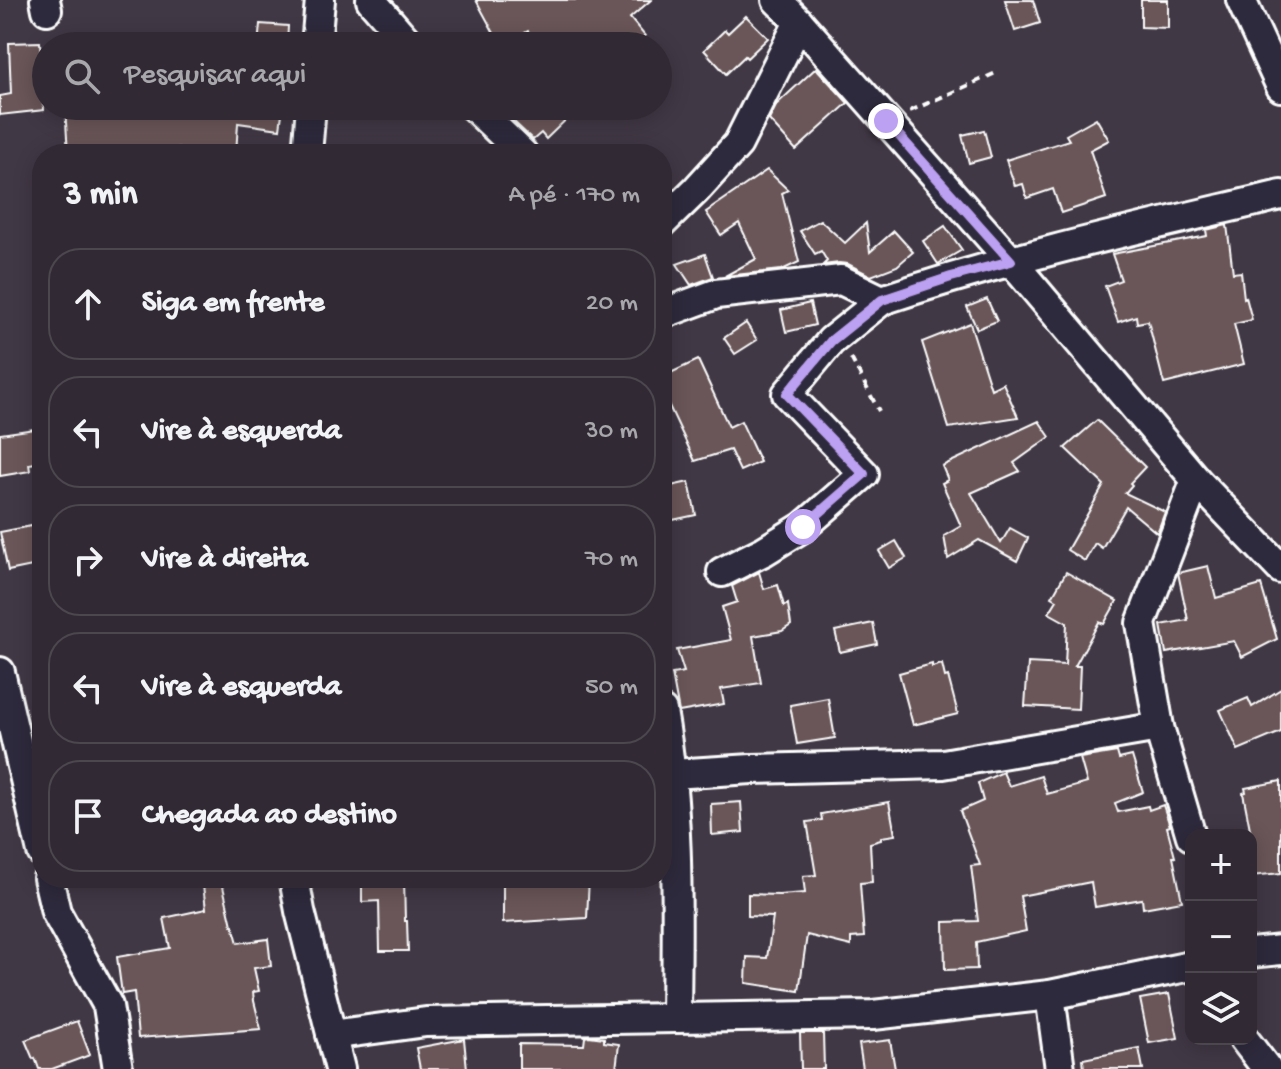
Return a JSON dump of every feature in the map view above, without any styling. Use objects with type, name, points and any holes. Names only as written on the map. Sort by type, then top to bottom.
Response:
[{"type":"street","points":[[317,32],[320,0]]},
{"type":"street","points":[[371,0],[399,32]]},
{"type":"street","points":[[1241,0],[1281,87]]},
{"type":"street","points":[[672,213],[738,144],[786,7],[1011,261],[1196,480],[1281,569]]},
{"type":"street","points":[[308,144],[310,120]]},
{"type":"street","points":[[488,120],[513,144]]},
{"type":"street","points":[[722,572],[803,527],[864,474],[787,394],[831,341],[882,300],[1011,261],[1281,195]]},
{"type":"street","points":[[672,310],[716,294],[841,280],[882,300]]},
{"type":"street","points":[[1189,829],[1159,727],[1141,623],[1196,480]]},
{"type":"street","points":[[0,672],[32,809]]},
{"type":"street","points":[[676,1018],[677,900],[672,774],[943,764],[1159,727]]},
{"type":"street","points":[[50,888],[56,912],[108,1006],[118,1069]]},
{"type":"street","points":[[296,888],[340,1069]]},
{"type":"street","points":[[1257,952],[1281,950]]},
{"type":"street","points":[[331,1035],[426,1022],[873,1015],[1050,995],[1185,967]]},
{"type":"street","points":[[1050,995],[1060,1069]]},
{"type":"street","points":[[1249,1045],[1267,1069]]},
{"type":"path","points":[[886,121],[998,72]]},
{"type":"path","points":[[839,335],[879,411]]},
{"type":"building","points":[[476,0],[651,0],[630,18],[642,32],[493,32]]},
{"type":"building","points":[[1005,0],[1033,0],[1040,23],[1015,31]]},
{"type":"building","points":[[1141,0],[1168,0],[1168,28],[1141,27]]},
{"type":"building","points":[[746,16],[768,38],[726,74],[704,50]]},
{"type":"building","points":[[260,24],[288,26],[288,32],[259,32]]},
{"type":"building","points":[[32,42],[32,111],[0,115],[0,96],[11,94],[9,43]]},
{"type":"building","points":[[816,68],[848,103],[796,150],[769,120],[777,104]]},
{"type":"building","points":[[1096,118],[1109,140],[1090,150],[1106,198],[1061,213],[1053,189],[1027,198],[1023,184],[1015,186],[1006,160],[1069,140],[1066,135]]},
{"type":"building","points":[[66,120],[281,120],[280,129],[238,123],[237,144],[67,144]]},
{"type":"building","points":[[512,120],[566,120],[546,139],[541,133],[533,140]]},
{"type":"building","points":[[984,130],[991,157],[969,163],[962,135]]},
{"type":"building","points":[[767,170],[788,190],[782,193],[799,262],[782,270],[725,276],[756,259],[739,223],[721,235],[706,212]]},
{"type":"building","points":[[820,220],[845,243],[866,223],[870,252],[894,231],[913,252],[897,266],[871,276],[848,264],[823,265],[827,261],[821,251],[815,254],[800,231]]},
{"type":"building","points":[[1227,225],[1233,273],[1241,272],[1244,298],[1252,320],[1234,324],[1244,364],[1164,384],[1148,321],[1137,323],[1136,316],[1118,322],[1105,286],[1121,280],[1112,254],[1207,236],[1206,230]]},
{"type":"building","points":[[945,226],[962,250],[938,264],[923,241]]},
{"type":"building","points":[[705,254],[713,277],[691,285],[677,264]]},
{"type":"building","points":[[987,299],[997,321],[977,329],[967,307]]},
{"type":"building","points":[[810,303],[815,325],[786,332],[781,310]]},
{"type":"building","points":[[746,323],[757,340],[735,354],[724,338]]},
{"type":"building","points":[[970,323],[991,389],[1003,383],[1018,417],[949,428],[922,342]]},
{"type":"building","points":[[698,360],[729,427],[741,421],[760,462],[740,471],[730,450],[695,461],[672,412],[672,372]]},
{"type":"building","points":[[1097,420],[1145,467],[1125,493],[1165,512],[1157,533],[1126,507],[1102,548],[1095,543],[1085,561],[1067,550],[1104,485],[1065,448]]},
{"type":"building","points":[[1039,421],[1050,437],[1014,463],[1020,471],[971,493],[1001,543],[1010,528],[1028,538],[1017,561],[979,540],[948,559],[944,536],[961,526],[942,483],[948,480],[942,466]]},
{"type":"building","points":[[32,429],[30,471],[0,476],[0,434]]},
{"type":"building","points":[[689,482],[696,515],[672,520],[672,486]]},
{"type":"building","points":[[32,526],[32,566],[8,571],[0,532]]},
{"type":"building","points":[[896,541],[906,558],[889,568],[879,551]]},
{"type":"building","points":[[1208,566],[1216,598],[1261,585],[1277,639],[1242,657],[1234,641],[1166,653],[1161,625],[1188,620],[1178,573]]},
{"type":"building","points":[[759,572],[764,589],[778,585],[784,606],[788,604],[791,625],[782,631],[753,636],[761,683],[721,689],[724,704],[679,712],[672,674],[684,672],[677,650],[731,640],[722,607],[737,602],[732,586]]},
{"type":"building","points":[[1066,572],[1117,601],[1104,624],[1099,622],[1075,666],[1080,666],[1078,709],[1025,706],[1028,663],[1065,665],[1067,623],[1049,613],[1057,600],[1052,597]]},
{"type":"building","points":[[873,623],[877,644],[840,652],[835,631]]},
{"type":"building","points":[[932,664],[932,667],[942,664],[958,714],[913,725],[899,673]]},
{"type":"building","points":[[1281,689],[1281,732],[1238,750],[1220,710],[1248,698],[1252,707]]},
{"type":"building","points":[[828,698],[835,738],[797,744],[790,705]]},
{"type":"building","points":[[1117,752],[1119,759],[1132,756],[1143,792],[1115,803],[1118,812],[1148,806],[1149,810],[1163,805],[1170,826],[1167,827],[1182,901],[1143,908],[1142,899],[1095,907],[1091,882],[1020,896],[1026,931],[976,942],[977,969],[945,970],[944,922],[978,921],[971,866],[980,865],[960,811],[983,801],[978,783],[1003,772],[1009,786],[1041,776],[1047,794],[1087,783],[1080,758]]},
{"type":"building","points":[[1281,781],[1281,873],[1257,875],[1257,829],[1250,829],[1243,793],[1246,792],[1245,788]]},
{"type":"building","points":[[741,802],[743,832],[712,835],[711,804]]},
{"type":"building","points":[[889,802],[895,835],[870,843],[872,882],[860,883],[864,937],[851,938],[851,946],[807,935],[799,991],[746,983],[747,957],[767,958],[773,917],[748,916],[748,894],[805,893],[803,876],[816,875],[807,822],[822,820],[821,814]]},
{"type":"building","points":[[203,888],[223,888],[238,943],[268,939],[271,966],[254,968],[259,991],[253,992],[254,1001],[261,1029],[138,1038],[134,992],[122,994],[117,957],[170,948],[164,918],[206,909]]},
{"type":"building","points":[[362,888],[404,888],[408,951],[380,951],[379,901],[362,902]]},
{"type":"building","points":[[503,888],[588,888],[587,918],[503,923]]},
{"type":"building","points":[[1169,994],[1178,1038],[1149,1043],[1140,999]]},
{"type":"building","points":[[77,1021],[90,1055],[52,1069],[39,1069],[25,1040]]},
{"type":"building","points":[[800,1033],[823,1033],[824,1069],[801,1069]]},
{"type":"building","points":[[585,1037],[619,1044],[616,1069],[519,1069],[519,1044],[584,1045]]},
{"type":"building","points":[[464,1039],[467,1069],[420,1069],[416,1048]]},
{"type":"building","points":[[890,1040],[895,1069],[863,1069],[859,1044]]},
{"type":"building","points":[[1139,1048],[1143,1069],[1084,1069],[1083,1059]]},
{"type":"route","points":[[803,527],[864,474],[787,394],[831,341],[882,300],[1011,261],[886,121]]}]
